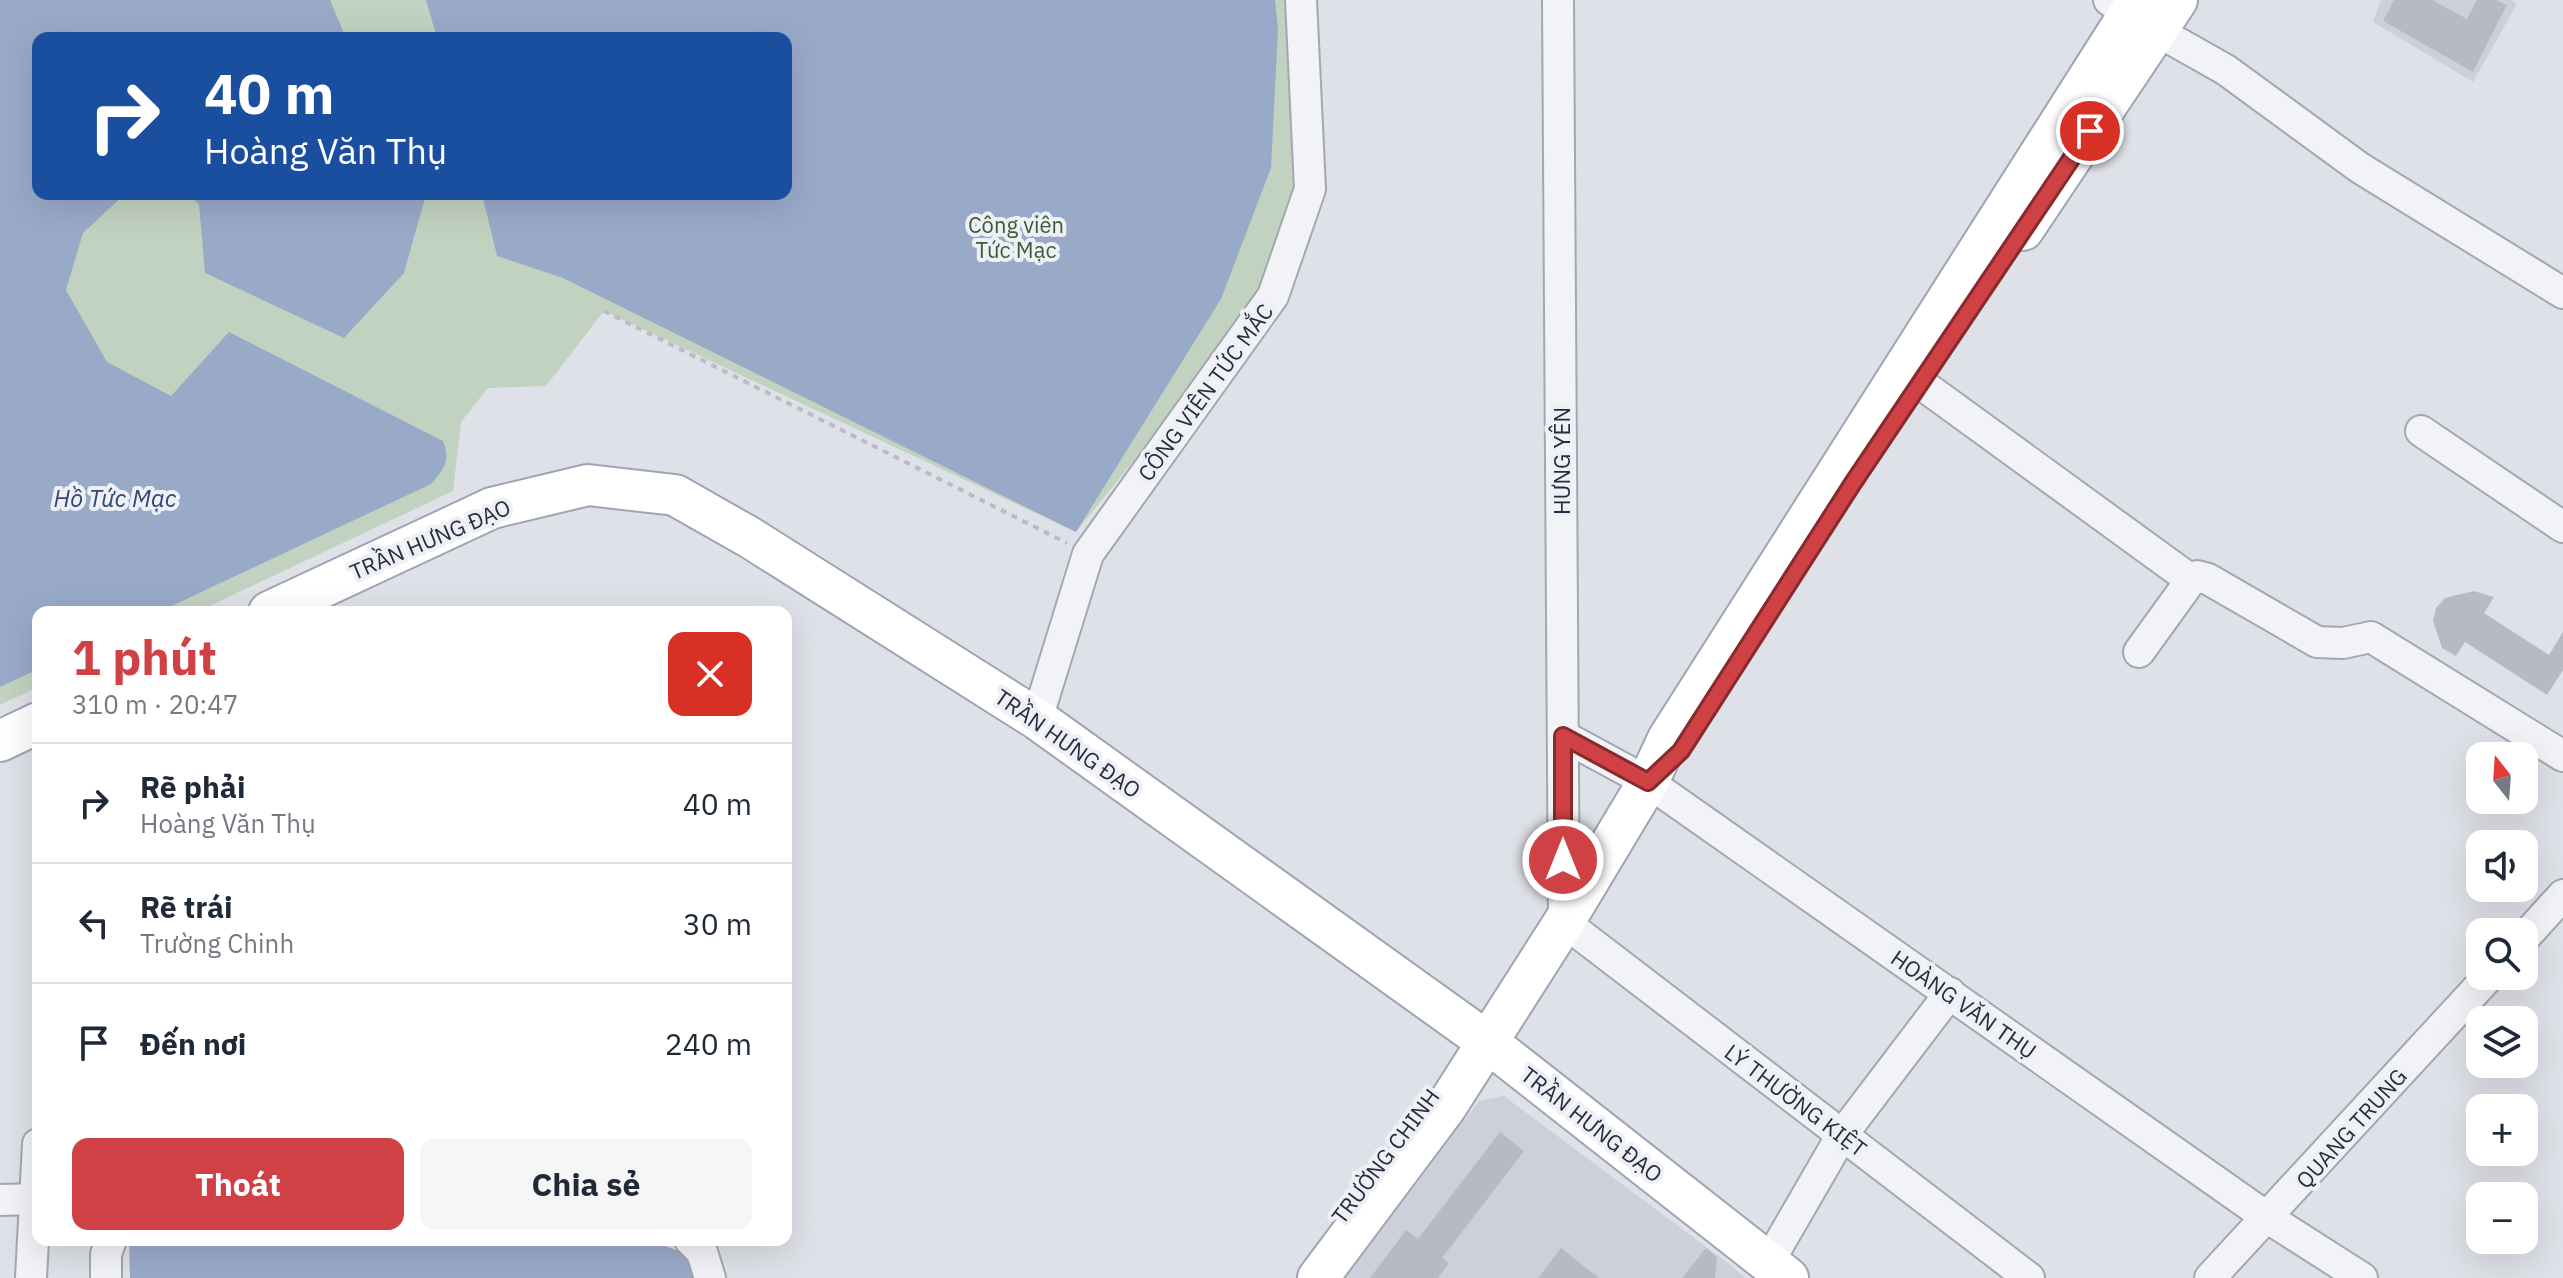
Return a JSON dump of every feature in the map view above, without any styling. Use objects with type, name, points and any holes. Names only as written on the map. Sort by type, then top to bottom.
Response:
[{"type":"main road","name":"TRƯỜNG CHINH","points":[[1845,478],[1920,383],[2142,9]]},
{"type":"main road","name":"TRƯỜNG CHINH","points":[[1318,1278],[1446,1107],[1564,922],[1648,782],[1668,739],[1845,478],[2142,9]]},
{"type":"main road","name":"TRẦN HƯNG ĐẠO","points":[[282,606],[492,508],[588,485],[675,495],[749,537],[1037,719],[1486,1041],[1778,1271]]},
{"type":"main road","points":[[0,741],[32,726]]},
{"type":"main road","name":"TRƯỜNG CHINH","points":[[1293,1278],[1432,1091],[1486,1041]]},
{"type":"street","name":"CÔNG VIÊN TỨC MẮC","points":[[1037,719],[1088,554],[1273,296],[1310,189],[1301,0]]},
{"type":"street","name":"HƯNG YÊN","points":[[1558,0],[1564,922]]},
{"type":"street","points":[[2142,9],[2360,168],[2563,293]]},
{"type":"street","points":[[1920,383],[2191,580]]},
{"type":"street","points":[[2421,431],[2563,527]]},
{"type":"street","points":[[2139,652],[2197,576],[2208,579],[2317,642],[2343,643],[2371,637],[2563,756]]},
{"type":"street","name":"HOÀNG VĂN THỤ","points":[[1563,736],[1648,782],[2268,1218],[2362,1278]]},
{"type":"street","points":[[2538,923],[2563,895]]},
{"type":"street","name":"LÝ THƯỜNG KIỆT","points":[[1564,922],[2029,1278]]},
{"type":"street","name":"QUANG TRUNG","points":[[2210,1278],[2476,990]]},
{"type":"street","points":[[1778,1271],[1842,1135],[1950,993]]},
{"type":"street","points":[[0,1200],[32,1199]]},
{"type":"street","points":[[31,1278],[33,1246]]},
{"type":"street","points":[[106,1278],[109,1246]]},
{"type":"street","points":[[696,1246],[702,1252],[710,1278]]},
{"type":"path","points":[[604,311],[1088,554]]},
{"type":"shaded area","points":[[2381,0],[2511,0],[2517,4],[2473,82],[2373,22]]},
{"type":"shaded area","points":[[1504,1096],[1745,1278],[1345,1278],[1479,1101]]},
{"type":"green space","name":"Công viên Tức Mạc","points":[[0,0],[1316,0],[1310,189],[1279,281],[1076,532],[604,311],[546,386],[488,388],[461,422],[453,491],[210,606],[32,606],[32,690],[0,705]]},
{"type":"water","name":"Hồ Tức Mạc","points":[[0,0],[330,0],[343,32],[32,32],[32,200],[119,200],[83,233],[66,290],[107,362],[171,396],[229,332],[443,441],[446,460],[443,470],[431,484],[172,606],[32,606],[32,672],[0,687]]},
{"type":"water","points":[[426,0],[1275,0],[1278,29],[1271,168],[1221,299],[1076,532],[563,278],[497,256],[483,200],[792,200],[792,32],[435,32]]},
{"type":"water","points":[[193,200],[424,200],[404,273],[344,338],[205,273],[199,204]]},
{"type":"water","points":[[129,1246],[666,1246],[693,1257],[698,1278],[130,1278]]},
{"type":"building","points":[[2394,0],[2432,0],[2467,19],[2477,0],[2496,0],[2507,5],[2473,72],[2383,21]]},
{"type":"building","points":[[2474,591],[2494,597],[2484,613],[2549,655],[2563,632],[2563,670],[2547,695],[2465,642],[2456,656],[2442,648],[2433,621],[2436,608],[2445,598]]},
{"type":"building","points":[[1500,1132],[1524,1151],[1442,1258],[1449,1263],[1438,1278],[1370,1278],[1406,1230],[1418,1239]]},
{"type":"building","points":[[1561,1248],[1599,1278],[1538,1278]]},
{"type":"building","points":[[1706,1248],[1717,1257],[1715,1278],[1682,1278]]},
{"type":"route","points":[[1563,860],[1563,736],[1648,782],[1681,751],[1853,483],[2090,131]]}]
